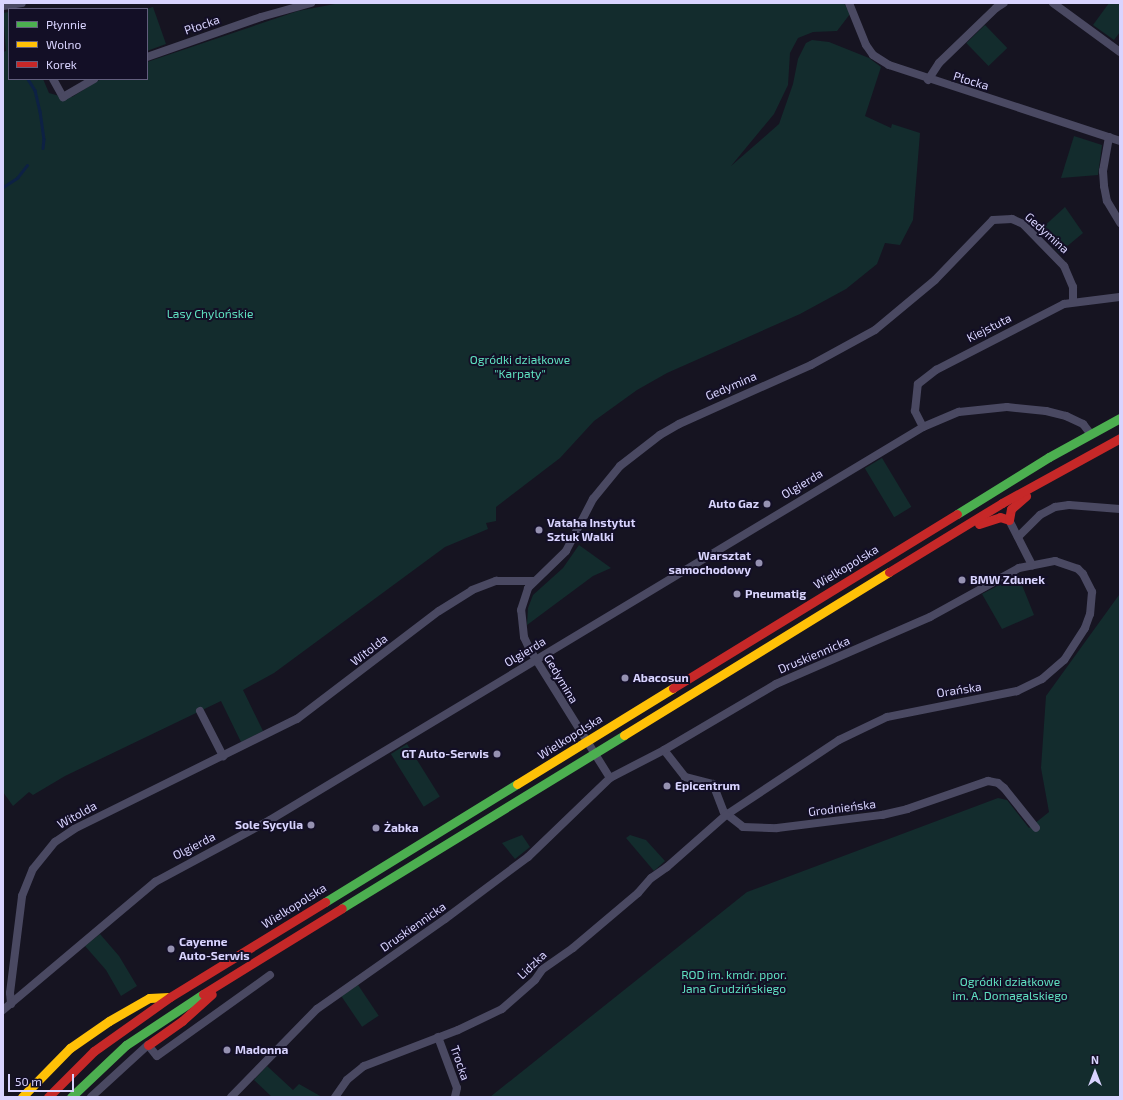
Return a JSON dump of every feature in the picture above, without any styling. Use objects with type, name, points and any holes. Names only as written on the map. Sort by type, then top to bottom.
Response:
[{"type":"main road","name":"Wielkopolska","points":[[48,1097],[94,1051],[170,997],[1090,433],[1120,418]]},
{"type":"main road","points":[[71,1097],[100,1068],[146,1030],[237,972],[937,542],[1058,471],[1120,438]]},
{"type":"main road","points":[[937,542],[991,518],[1000,517],[1008,520],[1015,504],[1058,471]]},
{"type":"main road","points":[[148,1045],[182,1021],[237,972]]},
{"type":"main road","points":[[22,1097],[70,1048],[109,1021],[150,998],[170,997]]},
{"type":"street","name":"Płocka","points":[[148,57],[261,17],[311,3]]},
{"type":"street","name":"Płocka","points":[[849,3],[873,54],[888,65],[928,80],[1120,141]]},
{"type":"street","points":[[928,80],[939,63],[996,8],[1004,3]]},
{"type":"street","points":[[1053,3],[1120,52]]},
{"type":"street","points":[[3,6],[18,6]]},
{"type":"street","points":[[54,80],[63,97],[92,80]]},
{"type":"street","points":[[1109,137],[1103,171],[1104,186],[1107,200],[1120,223]]},
{"type":"street","name":"Gedymina","points":[[586,741],[536,660],[524,636],[521,624],[524,597],[534,581],[550,568],[566,551],[593,499],[626,461],[679,424],[812,365],[875,330],[951,266],[989,222],[998,219],[1012,219],[1032,232],[1064,266],[1072,287],[1073,302]]},
{"type":"street","name":"Kiejstuta","points":[[922,427],[915,411],[918,384],[955,359],[1053,308],[1073,302],[1120,297]]},
{"type":"street","name":"Olgierda","points":[[3,1010],[155,882],[270,820],[922,427],[939,418],[960,412],[1007,407],[1046,411],[1066,416],[1083,424],[1090,433]]},
{"type":"street","points":[[1018,537],[1040,515],[1055,507],[1069,505],[1120,509]]},
{"type":"street","points":[[1008,520],[1032,565]]},
{"type":"street","name":"Orańska","points":[[726,815],[838,740],[887,717],[1016,691],[1030,686],[1053,670],[1064,660],[1085,628],[1090,614],[1092,592],[1083,574],[1078,569],[1055,561],[1032,565]]},
{"type":"street","name":"Druskiennicka","points":[[231,1097],[316,1009],[445,919],[528,857],[610,778],[664,750],[776,684],[930,617],[1010,573],[1032,565]]},
{"type":"street","name":"Witolda","points":[[11,1004],[19,906],[27,883],[44,854],[74,829],[297,719],[439,611],[472,590],[501,580],[534,581]]},
{"type":"street","points":[[200,711],[223,756]]},
{"type":"street","points":[[586,741],[610,778]]},
{"type":"street","points":[[664,750],[685,777],[713,784],[726,815]]},
{"type":"street","name":"Grodnieńska","points":[[726,815],[744,827],[763,829],[859,818],[907,810],[988,781],[998,783],[1004,788],[1036,828]]},
{"type":"street","name":"Lidzka","points":[[335,1097],[347,1080],[364,1066],[438,1037],[502,1009],[551,963],[573,948],[638,893],[651,878],[667,867],[726,815]]},
{"type":"street","points":[[91,1097],[148,1045],[157,1056],[270,975]]},
{"type":"street","name":"Trocka","points":[[438,1037],[457,1088],[455,1097]]},
{"type":"green space","name":"Lasy Chylońskie","points":[[340,3],[844,3],[850,14],[837,31],[813,32],[798,38],[790,53],[788,85],[774,114],[731,166],[779,124],[793,84],[798,59],[806,43],[812,40],[829,42],[869,58],[881,67],[865,116],[891,128],[892,124],[920,133],[913,220],[900,245],[885,243],[877,264],[846,289],[800,314],[667,373],[637,390],[594,421],[560,458],[496,507],[496,521],[486,523],[488,529],[445,547],[274,673],[243,690],[263,731],[241,742],[221,701],[65,776],[33,795],[29,792],[13,806],[3,792],[3,52],[6,51],[3,13],[8,12],[8,80],[43,80],[49,93],[63,97],[72,97],[99,80],[148,80],[148,62],[298,11]]},
{"type":"green space","points":[[1109,3],[1120,3],[1120,32],[1114,40],[1093,25]]},
{"type":"green space","points":[[153,7],[166,44],[148,51],[148,9]]},
{"type":"green space","points":[[985,25],[1007,48],[989,66],[966,43]]},
{"type":"green space","points":[[1074,136],[1102,145],[1098,175],[1061,178]]},
{"type":"green space","points":[[1065,207],[1083,233],[1059,253],[1039,231]]},
{"type":"green space","points":[[882,458],[911,507],[894,517],[865,468]]},
{"type":"green space","points":[[579,545],[611,568],[593,576],[527,625],[528,608],[533,595],[563,568]]},
{"type":"green space","points":[[1018,575],[1034,615],[1002,629],[982,594]]},
{"type":"green space","points":[[1119,595],[1120,1097],[490,1097],[747,892],[998,798],[1007,800],[1029,828],[1049,812],[1041,768],[1046,696]]},
{"type":"green space","points":[[407,744],[440,797],[424,807],[391,754]]},
{"type":"green space","points":[[522,835],[530,847],[515,859],[502,843]]},
{"type":"green space","points":[[630,835],[646,840],[665,861],[654,871],[626,838]]},
{"type":"green space","points":[[100,934],[119,956],[137,986],[121,996],[106,970],[85,946]]},
{"type":"green space","points":[[358,985],[379,1016],[362,1027],[341,996]]},
{"type":"green space","points":[[267,1066],[293,1090],[299,1084],[322,1097],[272,1097],[254,1080]]},
{"type":"waterway","points":[[29,80],[35,90],[40,111],[44,139],[43,148]]},
{"type":"waterway","points":[[3,187],[17,178],[27,165]]},
{"type":"traffic: fast","points":[[957,514],[1049,457],[1120,418]]},
{"type":"traffic: fast","points":[[342,908],[624,735]]},
{"type":"traffic: fast","points":[[325,902],[517,784]]},
{"type":"traffic: fast","points":[[71,1097],[126,1045],[203,994]]},
{"type":"traffic: slow","points":[[624,735],[889,572]]},
{"type":"traffic: slow","points":[[517,784],[673,688]]},
{"type":"traffic: slow","points":[[22,1097],[70,1048],[109,1021],[149,998],[169,997]]},
{"type":"traffic: jam","points":[[889,572],[1002,503],[1120,438]]},
{"type":"traffic: jam","points":[[979,524],[1000,517],[1009,520],[1011,509],[1026,496]]},
{"type":"traffic: jam","points":[[673,688],[957,514]]},
{"type":"traffic: jam","points":[[48,1097],[94,1051],[170,997],[325,902]]},
{"type":"traffic: jam","points":[[203,994],[342,908]]},
{"type":"traffic: jam","points":[[148,1045],[182,1021],[212,994]]},
{"type":"place","name":"Auto Gaz","points":[[767,504]]},
{"type":"place","name":"Vataha Instytut Sztuk Walki","points":[[539,530]]},
{"type":"place","name":"Warsztat samochodowy","points":[[759,563]]},
{"type":"place","name":"BMW Zdunek","points":[[962,580]]},
{"type":"place","name":"Pneumatig","points":[[737,594]]},
{"type":"place","name":"Abacosun","points":[[625,678]]},
{"type":"place","name":"GT Auto-Serwis","points":[[497,754]]},
{"type":"place","name":"Epicentrum","points":[[667,786]]},
{"type":"place","name":"Sole Sycylia","points":[[311,825]]},
{"type":"place","name":"Żabka","points":[[376,828]]},
{"type":"place","name":"Cayenne Auto-Serwis","points":[[171,949]]},
{"type":"place","name":"Madonna","points":[[227,1050]]},
{"type":"park label","name":"Ogródki działkowe \"Karpaty\"","points":[[520,367]]},
{"type":"park label","name":"ROD im. kmdr. ppor. Jana Grudzińskiego","points":[[734,982]]},
{"type":"park label","name":"Ogródki działkowe im. A. Domagalskiego","points":[[1010,989]]}]
